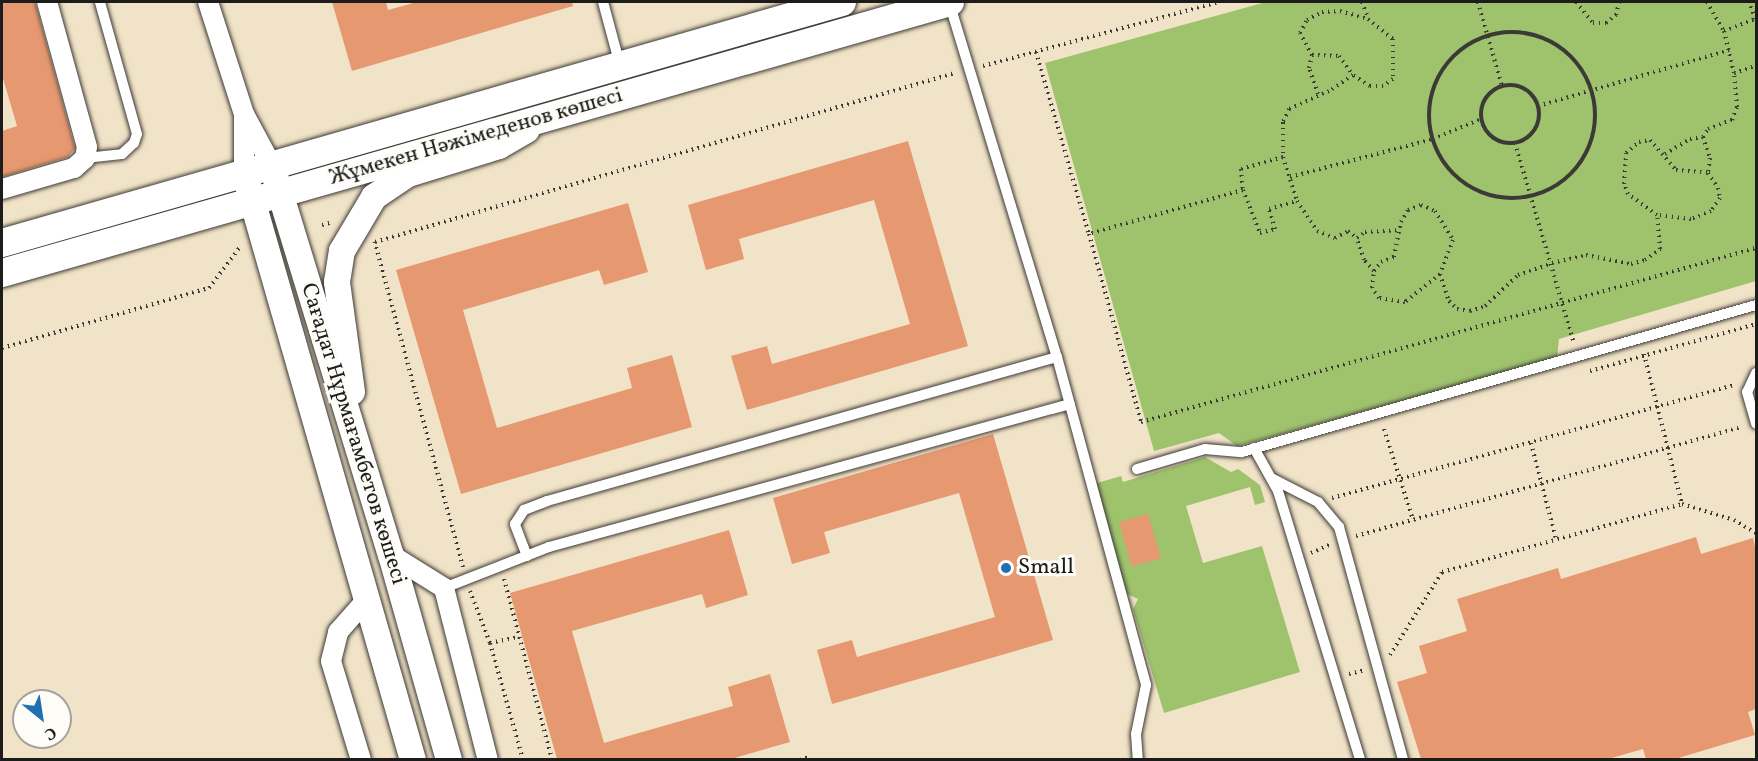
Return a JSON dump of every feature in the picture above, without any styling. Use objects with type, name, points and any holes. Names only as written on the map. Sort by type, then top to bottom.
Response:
[{"type":"main road","name":"Жұмекен Нәжімеденов көшесі","points":[[2,273],[259,190],[272,166],[842,2]]},
{"type":"main road","name":"Жұмекен Нәжімеденов көшесі","points":[[2,243],[259,190],[559,112],[949,2]]},
{"type":"street","points":[[2,189],[74,168],[85,159],[87,147],[47,2]]},
{"type":"street","name":"Сағадат Нұрмағамбетов көшесі","points":[[208,2],[244,114],[259,190],[413,759]]},
{"type":"street","points":[[373,502],[355,410],[337,282],[342,251],[374,197],[408,174],[499,146],[559,112]]},
{"type":"street","name":"Сағадат Нұрмағамбетов көшесі","points":[[244,114],[272,166]]},
{"type":"street","name":"Сағадат Нұрмағамбетов көшесі","points":[[259,190],[391,555],[449,759]]},
{"type":"street","points":[[391,555],[444,588],[488,759]]},
{"type":"street","points":[[361,759],[331,661],[338,632],[368,598]]},
{"type":"lane","points":[[85,159],[122,154],[134,143],[137,134],[100,2]]},
{"type":"lane","points":[[603,2],[620,66]]},
{"type":"lane","points":[[949,2],[1057,357],[1146,685],[1136,734],[1138,759]]},
{"type":"lane","points":[[1137,469],[1205,449],[1242,452],[1756,305]]},
{"type":"lane","points":[[526,556],[515,524],[524,510],[547,501],[1057,357]]},
{"type":"lane","points":[[1755,377],[1747,392],[1756,423]]},
{"type":"lane","points":[[444,588],[526,556],[1070,404]]},
{"type":"lane","points":[[1254,448],[1271,478],[1300,557],[1360,759]]},
{"type":"lane","points":[[1271,478],[1318,502],[1339,527],[1376,668],[1403,759]]},
{"type":"path","points":[[523,759],[490,644],[466,580],[375,242],[970,69],[1219,2]]},
{"type":"path","points":[[1362,2],[1368,19]]},
{"type":"path","points":[[1478,2],[1502,86]]},
{"type":"path","points":[[1576,2],[1593,23],[1606,23],[1616,15],[1619,2]]},
{"type":"path","points":[[1665,154],[1690,139],[1703,137],[1708,129],[1732,120],[1737,106],[1734,73],[1724,31],[1707,2]]},
{"type":"path","points":[[1724,31],[1755,19],[1749,2]]},
{"type":"path","points":[[1312,55],[1339,56],[1353,75],[1370,86],[1383,86],[1393,79],[1393,39],[1368,19],[1340,11],[1322,12],[1306,20],[1300,33],[1312,55],[1309,68],[1318,94]]},
{"type":"path","points":[[1514,32],[1543,38],[1568,53],[1586,77],[1591,93],[1595,106],[1593,136],[1579,164],[1557,185],[1533,197],[1499,197],[1474,189],[1453,174],[1433,139],[1430,102],[1439,74],[1458,51],[1488,34],[1514,32]]},
{"type":"path","points":[[1538,106],[1591,93],[1729,50]]},
{"type":"path","points":[[1036,52],[1141,422],[1756,248]]},
{"type":"path","points":[[1734,73],[1756,66]]},
{"type":"path","points":[[1353,75],[1289,109],[1282,122],[1283,157],[1297,201],[1317,231],[1326,237],[1348,231],[1357,238],[1364,260],[1374,271]]},
{"type":"path","points":[[1502,86],[1523,88],[1538,106],[1534,130],[1515,143],[1493,138],[1482,120],[1485,99],[1502,86]]},
{"type":"path","points":[[1290,177],[1433,139],[1482,120]]},
{"type":"path","points":[[1703,137],[1710,158],[1708,173],[1718,188],[1720,198],[1711,211],[1691,219],[1657,215],[1628,194],[1624,184],[1626,153],[1639,142],[1650,140],[1665,154],[1676,170],[1708,173]]},
{"type":"path","points":[[1515,143],[1533,197],[1577,356]]},
{"type":"path","points":[[1283,157],[1241,169],[1243,190],[1260,233],[1275,229],[1269,209],[1297,201]]},
{"type":"path","points":[[1089,234],[1243,190]]},
{"type":"path","points":[[1421,205],[1435,211],[1453,240],[1440,274],[1405,302],[1390,302],[1379,298],[1372,288],[1374,271],[1381,262],[1394,257],[1401,230],[1401,222],[1408,210],[1421,205]]},
{"type":"path","points":[[1440,274],[1449,301],[1456,309],[1470,311],[1500,295],[1518,275],[1552,263],[1586,255],[1631,264],[1645,261],[1660,249],[1657,215]]},
{"type":"path","points":[[1357,238],[1365,232],[1401,230]]},
{"type":"path","points":[[2,348],[209,288],[240,248]]},
{"type":"path","points":[[1639,337],[1682,504]]},
{"type":"path","points":[[1318,502],[1658,407],[1755,377]]},
{"type":"path","points":[[1300,557],[1342,540],[1756,423]]},
{"type":"path","points":[[1384,429],[1413,520]]},
{"type":"path","points":[[1531,443],[1556,539]]},
{"type":"path","points":[[1337,677],[1383,666],[1442,572],[1682,504],[1734,520],[1756,534]]},
{"type":"path","points":[[501,566],[552,759]]},
{"type":"path","points":[[490,644],[518,637]]},
{"type":"path","points":[[800,759],[808,757]]},
{"type":"green space","points":[[1266,2],[1756,2],[1756,281],[1559,339],[1557,358],[1237,446],[1219,433],[1154,451],[1045,63]]},
{"type":"green space","points":[[1205,457],[1231,472],[1238,469],[1260,485],[1265,502],[1255,505],[1250,487],[1186,506],[1203,563],[1262,546],[1300,672],[1164,713],[1133,609],[1138,599],[1127,594],[1094,484],[1121,476],[1123,482]]},
{"type":"building","points":[[2,2],[35,2],[75,148],[68,157],[2,177],[2,131],[17,126],[2,75]]},
{"type":"building","points":[[332,2],[386,2],[388,10],[417,2],[572,2],[573,6],[352,71]]},
{"type":"building","points":[[908,141],[968,346],[747,410],[731,356],[767,346],[772,364],[910,324],[874,200],[739,239],[744,259],[706,270],[688,205]]},
{"type":"building","points":[[628,203],[648,272],[604,285],[599,270],[463,310],[497,428],[632,388],[627,368],[672,355],[692,427],[461,494],[396,270]]},
{"type":"building","points":[[993,434],[1053,640],[832,704],[817,650],[852,640],[857,657],[995,617],[959,493],[824,532],[830,553],[792,564],[773,498]]},
{"type":"building","points":[[1148,514],[1161,558],[1132,566],[1119,522]]},
{"type":"building","points":[[729,530],[748,595],[706,608],[702,594],[572,631],[604,743],[733,706],[728,687],[770,674],[790,742],[731,759],[557,759],[510,593]]},
{"type":"building","points":[[1696,537],[1701,554],[1753,538],[1756,551],[1756,709],[1748,712],[1755,735],[1675,759],[1646,759],[1643,749],[1608,759],[1421,759],[1397,682],[1427,673],[1419,646],[1467,631],[1457,599],[1558,568],[1561,579]]},
{"type":"place","name":"Small","points":[[1006,568]]}]
